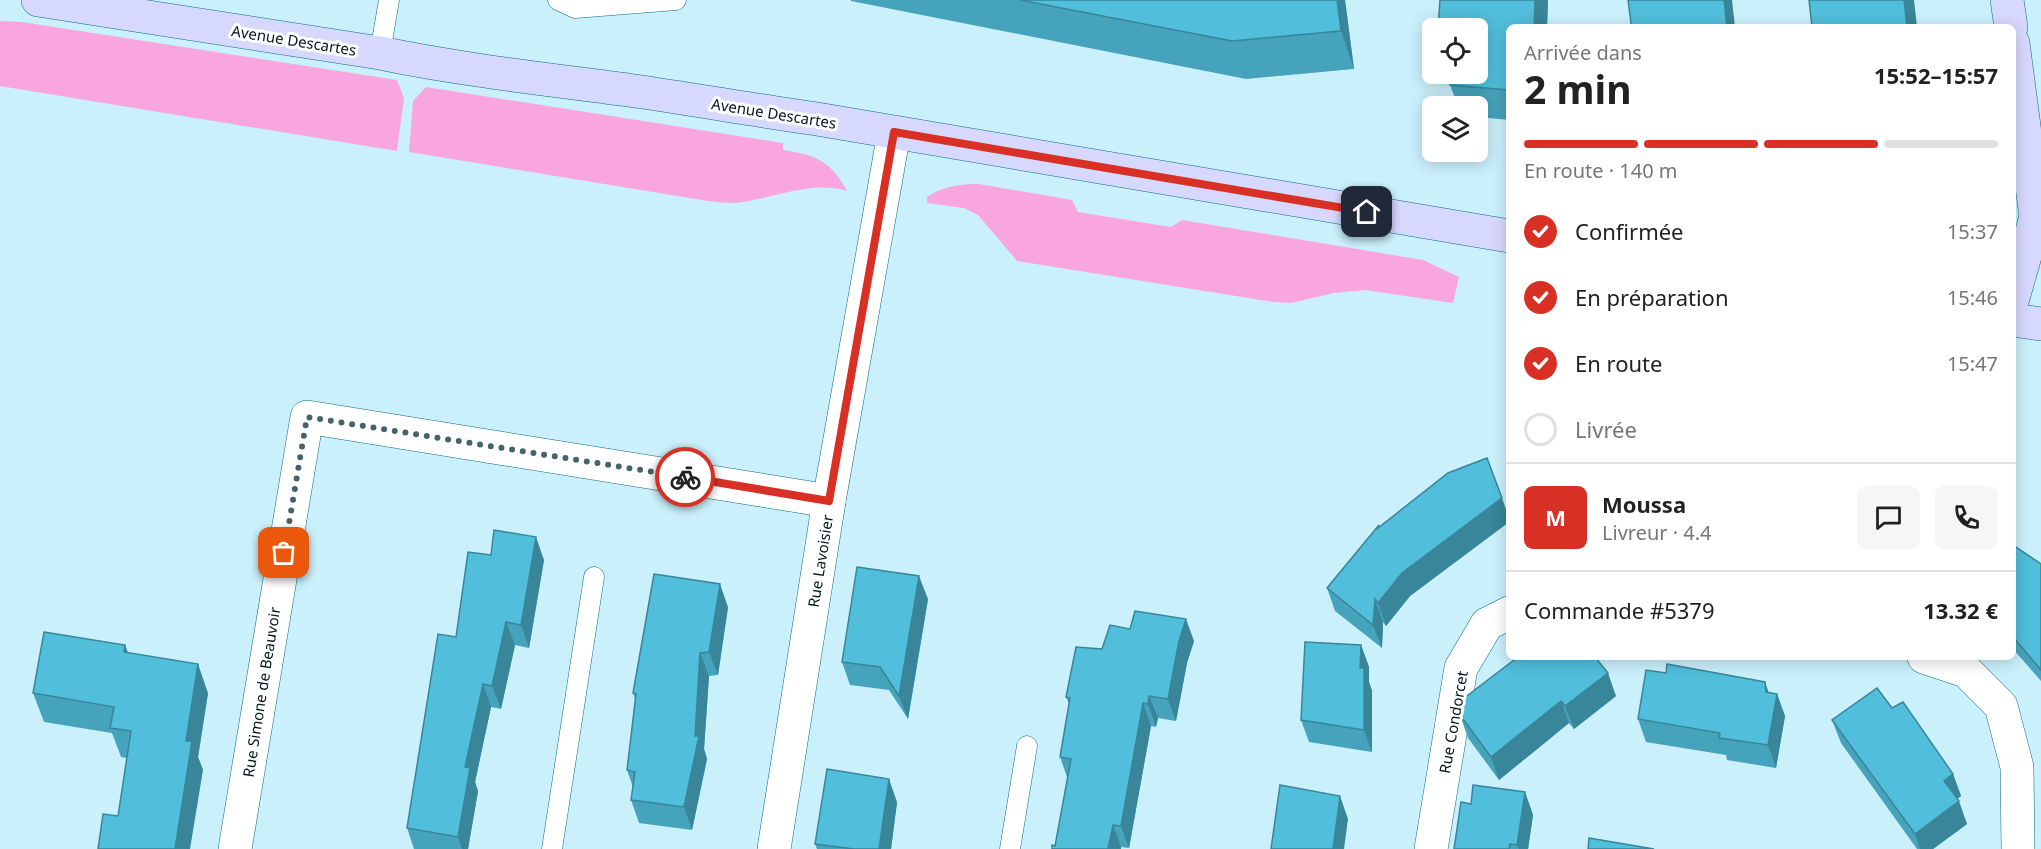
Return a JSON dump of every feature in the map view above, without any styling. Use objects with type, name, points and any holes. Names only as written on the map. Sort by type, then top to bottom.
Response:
[{"type":"main road","name":"Avenue Descartes","points":[[38,0],[420,61],[642,92],[894,132],[1506,235]]},
{"type":"main road","points":[[2007,0],[2011,24]]},
{"type":"main road","points":[[2016,66],[2036,217],[2016,287]]},
{"type":"main road","points":[[2016,320],[2041,324]]},
{"type":"street","name":"Rue Lavoisier","points":[[774,849],[829,501],[894,132]]},
{"type":"street","name":"Rue Simone de Beauvoir","points":[[235,849],[307,417],[829,501]]},
{"type":"street","name":"Rue Condorcet","points":[[1431,849],[1461,668],[1487,624],[1506,614]]},
{"type":"street","points":[[1933,660],[1966,671],[2001,706],[2017,767],[2018,849]]},
{"type":"lane","points":[[381,54],[389,0]]},
{"type":"lane","points":[[558,0],[575,8],[676,0]]},
{"type":"lane","points":[[552,849],[594,577]]},
{"type":"lane","points":[[1010,849],[1028,746]]},
{"type":"shaded area","points":[[0,21],[22,22],[397,80],[404,98],[397,151],[0,86]]},
{"type":"shaded area","points":[[426,87],[783,143],[783,150],[814,157],[828,166],[847,191],[833,188],[806,189],[750,201],[718,202],[409,152],[413,101]]},
{"type":"shaded area","points":[[979,184],[1072,200],[1078,212],[1171,227],[1182,220],[1423,260],[1459,277],[1453,303],[1365,290],[1334,293],[1291,303],[1017,261],[978,215],[964,208],[927,203],[927,197],[940,190],[959,185]]},
{"type":"building","points":[[1020,0],[1337,0],[1341,31],[1232,41]]},
{"type":"building","points":[[1440,0],[1535,0],[1534,24],[1506,24],[1506,90],[1450,85],[1488,84],[1488,18],[1439,18]]},
{"type":"building","points":[[1628,0],[1724,0],[1727,24],[1631,23]]},
{"type":"building","points":[[1809,0],[1904,0],[1907,24],[1812,24]]},
{"type":"building","points":[[1487,458],[1502,498],[1402,573],[1378,603],[1375,599],[1373,625],[1327,588],[1379,525],[1378,528],[1448,473]]},
{"type":"building","points":[[494,530],[536,537],[521,625],[506,622],[492,686],[483,684],[465,767],[470,768],[458,837],[407,828],[438,634],[456,637],[468,552],[491,555]]},
{"type":"building","points":[[2016,547],[2041,564],[2041,670],[2016,641]]},
{"type":"building","points":[[857,567],[919,576],[899,696],[880,667],[842,662]]},
{"type":"building","points":[[654,574],[720,584],[709,652],[700,653],[695,736],[699,736],[684,807],[631,800],[635,772],[627,770],[636,694],[633,693]]},
{"type":"building","points":[[1135,611],[1186,619],[1179,641],[1168,699],[1149,696],[1148,704],[1143,703],[1121,826],[1113,825],[1108,849],[1052,849],[1052,845],[1055,846],[1071,759],[1060,757],[1070,698],[1066,697],[1076,647],[1102,649],[1110,625],[1130,629]]},
{"type":"building","points":[[44,632],[125,645],[124,652],[198,664],[186,741],[192,741],[175,849],[98,849],[103,814],[118,816],[131,731],[110,728],[114,707],[33,693]]},
{"type":"building","points":[[1305,642],[1361,645],[1360,668],[1364,668],[1364,730],[1301,720]]},
{"type":"building","points":[[1514,660],[1597,660],[1608,673],[1565,706],[1561,701],[1491,757],[1460,715],[1463,699]]},
{"type":"building","points":[[1667,664],[1765,682],[1766,692],[1777,694],[1768,745],[1719,738],[1720,733],[1638,719],[1646,670],[1666,673]]},
{"type":"building","points":[[1877,688],[1892,708],[1903,702],[1953,774],[1944,781],[1959,801],[1915,834],[1832,720]]},
{"type":"building","points":[[827,769],[889,779],[879,849],[854,849],[815,844]]},
{"type":"building","points":[[1280,785],[1340,796],[1333,849],[1271,849]]},
{"type":"building","points":[[1473,785],[1525,792],[1517,845],[1510,844],[1509,849],[1454,849],[1461,802],[1471,804]]},
{"type":"building","points":[[1589,838],[1654,849],[1588,849]]},
{"type":"way so far","points":[[284,553],[307,417],[685,477]]},
{"type":"route","points":[[685,477],[829,501],[894,132],[1367,212]]}]
